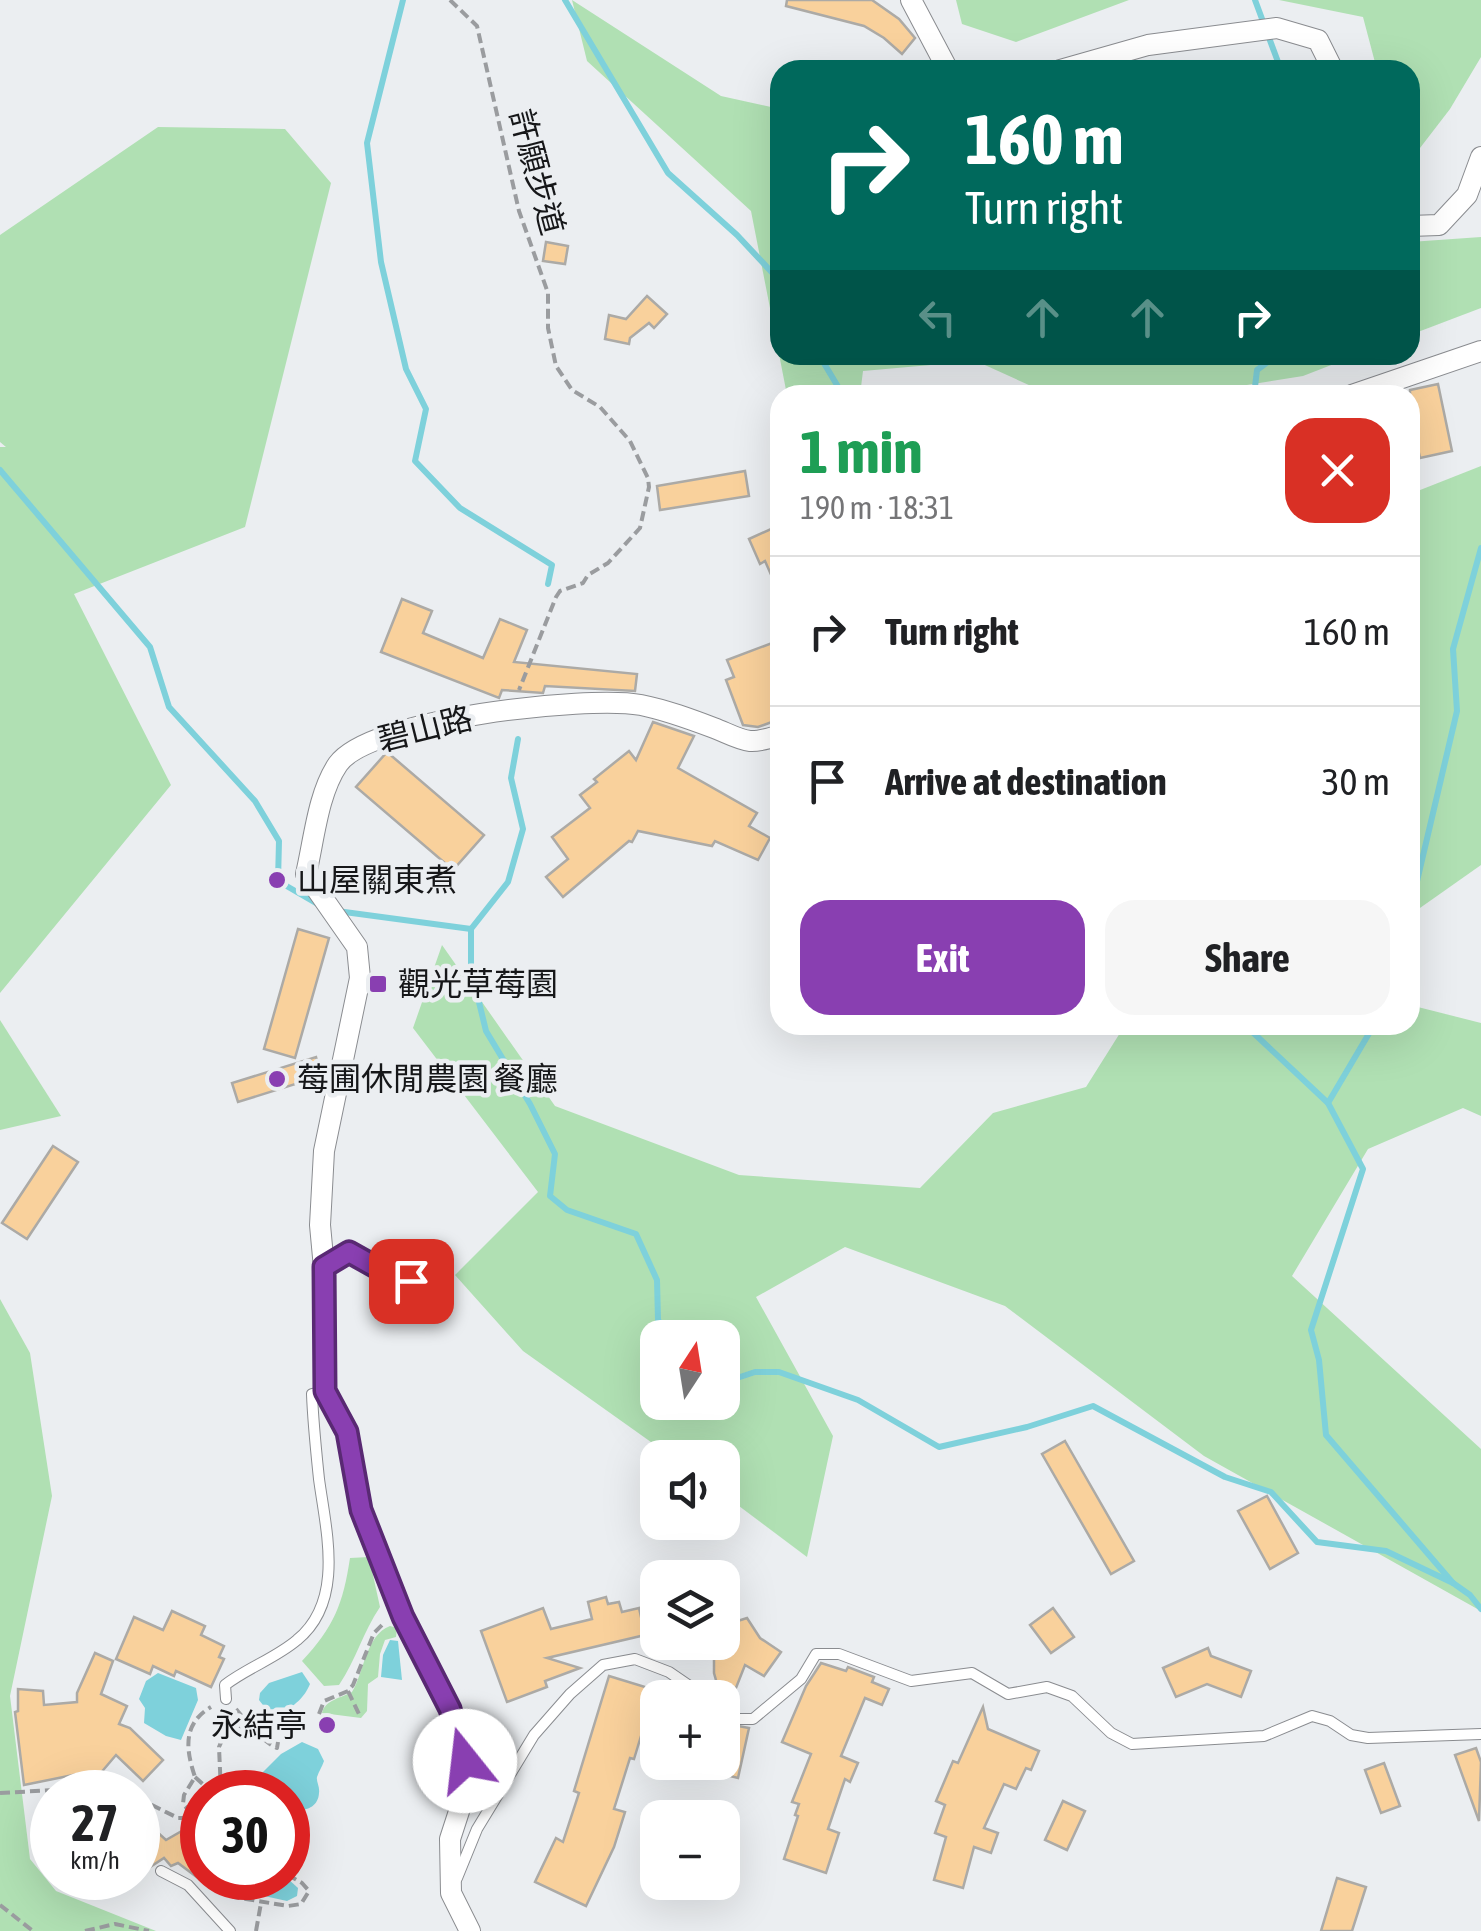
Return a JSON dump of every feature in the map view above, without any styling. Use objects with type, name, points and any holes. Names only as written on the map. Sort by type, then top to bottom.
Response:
[{"type":"street","points":[[911,0],[943,60]]},
{"type":"street","points":[[1095,60],[1148,45],[1278,28],[1318,40],[1328,60]]},
{"type":"street","points":[[1420,226],[1439,225],[1467,195],[1481,158]]},
{"type":"street","points":[[1381,385],[1481,350]]},
{"type":"street","name":"碧山路","points":[[470,1931],[450,1893],[450,1839],[463,1800],[465,1761],[450,1709],[403,1617],[361,1510],[347,1432],[325,1391],[320,1224],[324,1151],[360,978],[358,947],[306,874],[326,792],[339,763],[360,746],[401,731],[512,710],[588,702],[636,704],[751,742],[770,738]]},
{"type":"lane","points":[[324,1267],[349,1252],[399,1280],[411,1281],[433,1254]]},
{"type":"lane","points":[[228,1700],[225,1686],[295,1642],[309,1629],[322,1606],[329,1551],[312,1394],[325,1391]]},
{"type":"lane","points":[[740,1719],[753,1720],[801,1679],[816,1654],[839,1654],[912,1682],[972,1673],[1008,1694],[1047,1688],[1072,1696],[1111,1733],[1132,1744],[1264,1736],[1312,1716],[1330,1721],[1351,1735],[1368,1738],[1481,1734]]},
{"type":"lane","points":[[450,1893],[478,1830],[534,1734],[570,1694],[603,1664],[635,1659],[681,1680]]},
{"type":"lane","points":[[161,1872],[188,1885],[230,1931]]},
{"type":"path","name":"許願步道","points":[[450,0],[477,26],[519,211],[548,293],[548,328],[556,366],[572,390],[600,407],[630,441],[645,468],[649,487],[640,528],[608,562],[574,588],[556,596],[512,710]]},
{"type":"path","points":[[318,1714],[324,1700],[348,1691],[381,1624],[403,1617]]},
{"type":"path","points":[[348,1691],[359,1714]]},
{"type":"path","points":[[193,1770],[185,1747],[191,1730],[202,1712],[228,1700],[246,1721],[251,1717],[278,1742],[276,1748],[246,1725],[227,1730],[219,1747],[220,1770]]},
{"type":"path","points":[[268,1733],[281,1724],[293,1727]]},
{"type":"path","points":[[0,1794],[30,1792]]},
{"type":"path","points":[[248,1900],[288,1906],[303,1900]]},
{"type":"path","points":[[256,1931],[262,1903]]},
{"type":"path","points":[[0,1905],[33,1931]]},
{"type":"path","points":[[84,1931],[116,1924],[149,1931]]},
{"type":"green space","points":[[572,0],[721,96],[770,107],[770,308],[751,211],[587,61]]},
{"type":"green space","points":[[956,0],[1129,0],[1016,42],[962,24]]},
{"type":"green space","points":[[1279,0],[1481,0],[1481,57],[1450,109],[1420,148],[1420,60],[1374,60],[1363,17]]},
{"type":"green space","points":[[158,127],[285,129],[331,183],[245,527],[74,594],[171,785],[0,993],[0,447],[6,447],[0,442],[0,235]]},
{"type":"green space","points":[[1481,237],[1481,308],[1420,331],[1420,241]]},
{"type":"green space","points":[[781,365],[931,365],[863,371],[861,385],[785,385]]},
{"type":"green space","points":[[985,365],[1331,365],[1303,376],[1247,385],[1029,385]]},
{"type":"green space","points":[[1481,466],[1481,865],[1420,908],[1420,490]]},
{"type":"green space","points":[[442,945],[555,1106],[739,1175],[920,1188],[993,1113],[1086,1087],[1119,1035],[1420,1035],[1420,1008],[1481,1023],[1481,1116],[1463,1108],[1368,1149],[1292,1276],[1481,1449],[1481,1611],[1204,1456],[1005,1306],[845,1247],[756,1297],[833,1436],[807,1557],[740,1507],[740,1440],[648,1440],[523,1351],[455,1275],[538,1192],[413,1028]]},
{"type":"green space","points":[[0,1020],[61,1116],[0,1130]]},
{"type":"green space","points":[[0,1299],[30,1353],[52,1496],[10,1696],[30,1859],[30,1900],[78,1900],[156,1931],[0,1931]]},
{"type":"green space","points":[[369,1557],[380,1607],[339,1685],[324,1686],[302,1661],[335,1614],[350,1558]]},
{"type":"green space","points":[[390,1626],[397,1628],[396,1637],[385,1640],[378,1677],[368,1684],[367,1711],[361,1718],[322,1713],[330,1702],[352,1692],[376,1637]]},
{"type":"water","points":[[390,1640],[398,1641],[402,1680],[381,1677],[383,1655]]},
{"type":"water","points":[[302,1672],[310,1684],[303,1696],[289,1708],[270,1714],[259,1700],[260,1693],[269,1683]]},
{"type":"water","points":[[158,1673],[196,1688],[198,1700],[181,1740],[144,1723],[145,1708],[139,1699],[146,1681]]},
{"type":"water","points":[[302,1742],[318,1749],[324,1761],[317,1777],[316,1803],[310,1807],[310,1770],[265,1770],[281,1754]]},
{"type":"building","points":[[787,0],[872,0],[899,19],[915,38],[902,54],[864,26],[786,6]]},
{"type":"building","points":[[546,242],[568,246],[565,264],[543,261]]},
{"type":"building","points":[[647,296],[667,314],[654,328],[649,323],[630,338],[629,344],[605,339],[609,315],[626,319]]},
{"type":"building","points":[[1438,384],[1452,451],[1420,458],[1420,388]]},
{"type":"building","points":[[745,471],[749,496],[660,510],[657,486]]},
{"type":"building","points":[[770,530],[770,572],[765,561],[760,564],[749,539]]},
{"type":"building","points":[[402,599],[432,611],[423,633],[483,658],[500,619],[527,630],[514,662],[637,674],[635,691],[545,686],[543,693],[502,690],[499,698],[381,652]]},
{"type":"building","points":[[770,644],[770,723],[758,727],[743,725],[726,680],[734,677],[727,660]]},
{"type":"building","points":[[653,722],[694,736],[678,768],[757,813],[749,826],[770,838],[758,860],[715,841],[712,846],[638,831],[632,842],[563,897],[546,877],[568,859],[552,837],[590,808],[580,795],[597,782],[594,779],[629,751],[636,760]]},
{"type":"building","points":[[387,752],[484,835],[453,870],[356,787]]},
{"type":"building","points":[[298,929],[329,938],[295,1058],[264,1049]]},
{"type":"building","name":"莓圃休閒農園 餐廳","points":[[316,1057],[321,1076],[238,1102],[232,1083]]},
{"type":"building","points":[[53,1146],[78,1162],[27,1239],[2,1223]]},
{"type":"building","points":[[1065,1441],[1134,1561],[1111,1574],[1042,1454]]},
{"type":"building","points":[[1267,1496],[1298,1553],[1270,1569],[1238,1511]]},
{"type":"building","points":[[606,1597],[608,1604],[619,1602],[622,1612],[639,1608],[640,1636],[547,1658],[580,1668],[545,1681],[547,1687],[507,1702],[481,1631],[543,1608],[551,1629],[592,1619],[588,1602]]},
{"type":"building","points":[[1053,1608],[1074,1637],[1051,1653],[1030,1625]]},
{"type":"building","points":[[172,1611],[205,1626],[201,1635],[224,1646],[219,1657],[224,1659],[211,1687],[176,1671],[174,1676],[153,1666],[150,1674],[116,1659],[134,1617],[163,1630]]},
{"type":"building","points":[[747,1618],[760,1638],[781,1652],[764,1676],[745,1665],[739,1680],[716,1680],[714,1660],[740,1660],[740,1620]]},
{"type":"building","points":[[1208,1648],[1211,1656],[1251,1671],[1241,1697],[1207,1684],[1176,1697],[1163,1668]]},
{"type":"building","points":[[95,1653],[113,1661],[101,1694],[127,1706],[119,1724],[130,1728],[163,1760],[153,1770],[132,1770],[116,1755],[103,1770],[30,1770],[30,1784],[24,1785],[15,1712],[18,1689],[43,1691],[44,1705],[77,1702],[77,1693]]},
{"type":"building","points":[[821,1663],[846,1671],[848,1667],[874,1677],[872,1682],[889,1689],[882,1705],[865,1698],[841,1756],[858,1763],[850,1782],[845,1779],[828,1829],[839,1833],[826,1873],[784,1859],[798,1816],[795,1815],[799,1804],[792,1802],[811,1754],[782,1742],[806,1686]]},
{"type":"building","points":[[609,1676],[640,1685],[640,1739],[614,1809],[625,1812],[614,1847],[586,1906],[535,1882],[556,1838],[563,1842],[579,1793],[574,1791]]},
{"type":"building","points":[[983,1707],[988,1729],[1039,1751],[1016,1789],[1004,1784],[984,1828],[998,1833],[991,1853],[974,1847],[963,1888],[934,1880],[946,1837],[935,1833],[945,1805],[936,1801]]},
{"type":"building","points":[[740,1726],[749,1728],[740,1769]]},
{"type":"building","points":[[1476,1748],[1481,1762],[1479,1821],[1455,1755]]},
{"type":"building","points":[[1384,1763],[1400,1806],[1381,1813],[1365,1770]]},
{"type":"building","points":[[1063,1801],[1085,1811],[1067,1850],[1045,1840]]},
{"type":"building","points":[[180,1832],[180,1864],[171,1866],[164,1858],[160,1861],[160,1835],[166,1840]]},
{"type":"building","points":[[1337,1878],[1366,1887],[1352,1931],[1321,1931]]},
{"type":"waterway","points":[[403,0],[367,143],[381,262],[406,369],[426,409],[415,461],[460,508],[552,565],[548,584]]},
{"type":"waterway","points":[[565,0],[668,173],[770,270]]},
{"type":"waterway","points":[[1255,0],[1277,60]]},
{"type":"waterway","points":[[825,365],[837,385]]},
{"type":"waterway","points":[[1255,385],[1257,370],[1264,365]]},
{"type":"waterway","points":[[0,470],[150,647],[169,707],[255,801],[279,841],[278,881],[321,906]]},
{"type":"waterway","points":[[1420,868],[1457,711],[1453,649],[1481,548]]},
{"type":"waterway","points":[[518,739],[511,778],[523,829],[508,882],[471,929],[471,969],[486,1031],[555,1154],[550,1196],[567,1210],[636,1234],[657,1280],[658,1320]]},
{"type":"waterway","points":[[337,911],[471,929]]},
{"type":"waterway","points":[[1256,1035],[1328,1103],[1363,1169],[1311,1330],[1319,1360],[1326,1435],[1453,1583],[1481,1609]]},
{"type":"waterway","points":[[1328,1103],[1368,1035]]},
{"type":"waterway","points":[[740,1377],[755,1372],[779,1372],[858,1400],[939,1447],[1027,1427],[1093,1406],[1225,1477],[1271,1492],[1317,1542],[1386,1551],[1453,1583]]},
{"type":"place","name":"山屋關東煮","points":[[277,880]]},
{"type":"place","name":"觀光草莓園","points":[[378,984]]},
{"type":"place","name":"莓圃休閒農園 餐廳","points":[[277,1079]]},
{"type":"place","name":"永結亭","points":[[327,1725]]},
{"type":"route","points":[[411,1281],[399,1280],[349,1252],[324,1267],[325,1391],[347,1432],[361,1510],[403,1617],[450,1709],[465,1761]]}]
